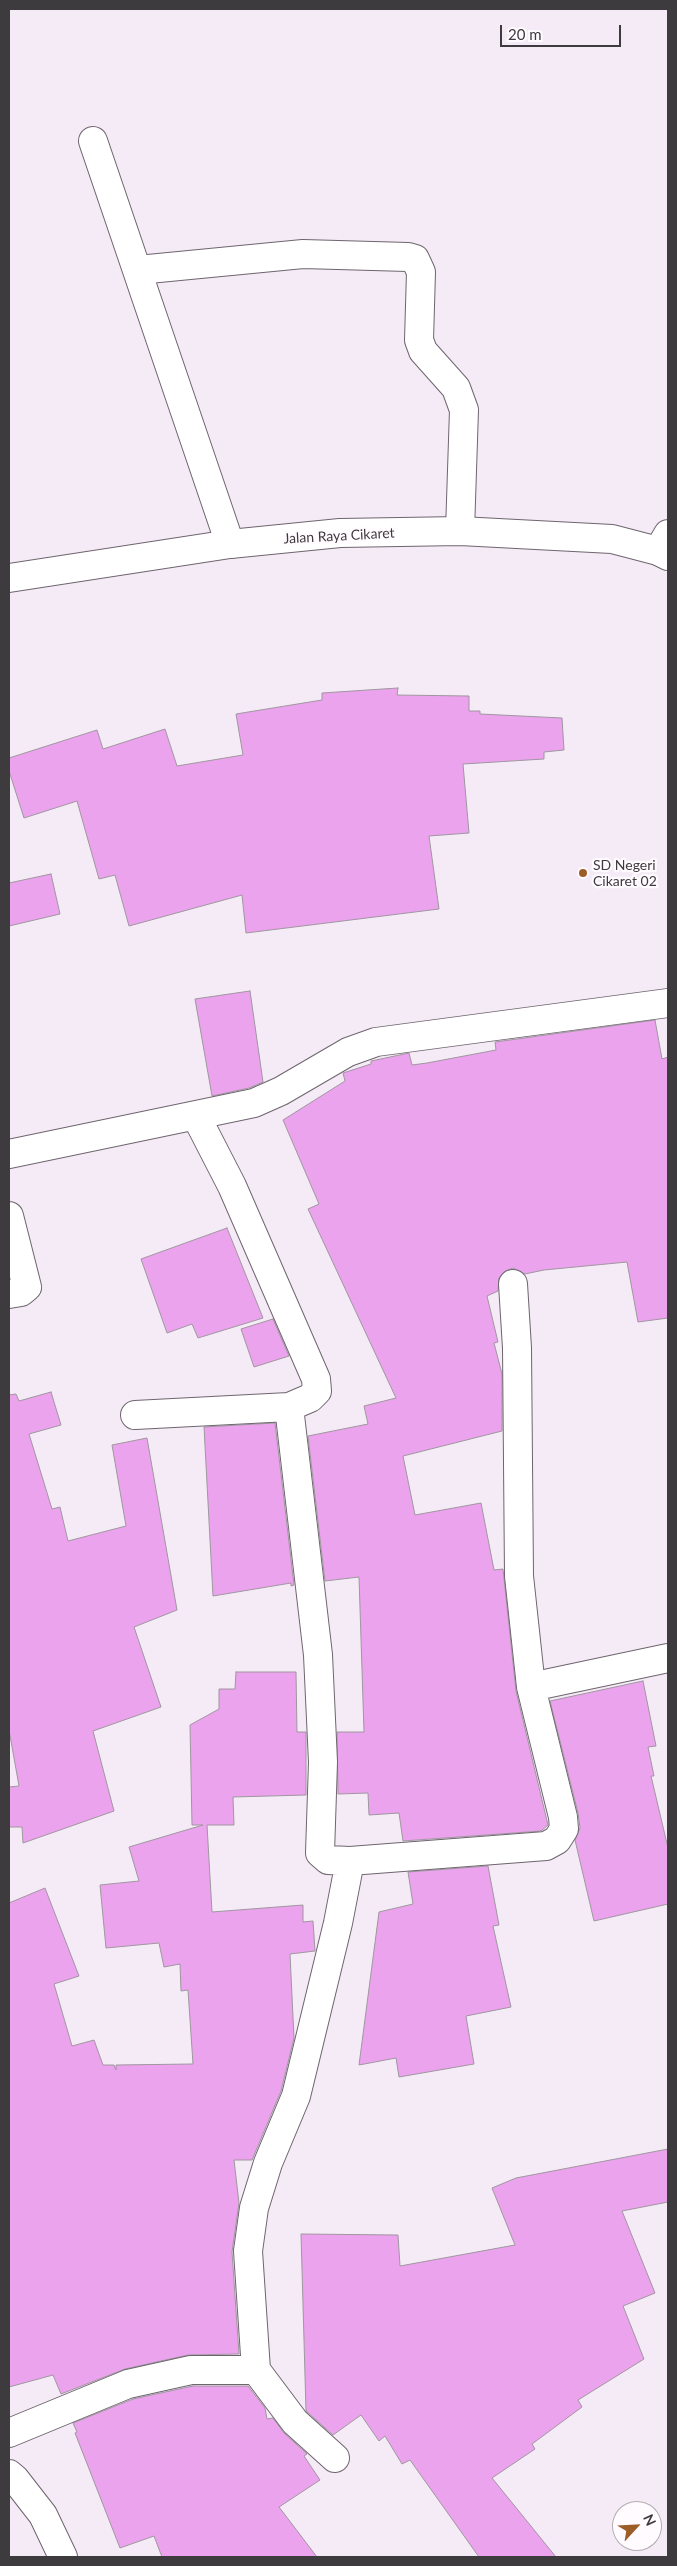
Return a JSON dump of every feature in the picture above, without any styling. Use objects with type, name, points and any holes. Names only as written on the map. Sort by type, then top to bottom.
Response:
[{"type":"street","points":[[93,140],[230,544]]},
{"type":"street","points":[[138,270],[303,254],[408,256],[415,259],[421,272],[419,340],[424,351],[456,388],[464,410],[460,531]]},
{"type":"street","name":"Jalan Raya Cikaret","points":[[9,578],[230,544],[340,533],[460,531],[612,539],[665,547]]},
{"type":"street","points":[[9,1154],[254,1103],[281,1091],[348,1052],[376,1042],[668,1003]]},
{"type":"street","points":[[135,1415],[289,1407],[310,1398],[317,1391],[316,1379],[232,1186],[196,1116]]},
{"type":"street","points":[[9,1216],[27,1287],[21,1292],[9,1294]]},
{"type":"street","points":[[289,1407],[296,1485],[318,1655],[323,1762],[320,1853],[328,1860],[350,1861],[546,1846],[557,1840],[564,1829],[563,1817],[531,1687],[519,1576],[517,1348],[513,1284]]},
{"type":"street","points":[[531,1687],[668,1658]]},
{"type":"street","points":[[335,2458],[295,2422],[256,2370],[248,2251],[254,2208],[268,2163],[296,2096],[338,1923],[350,1861]]},
{"type":"street","points":[[9,2433],[128,2384],[191,2370],[256,2370]]},
{"type":"street","points":[[9,2474],[15,2478],[43,2515],[64,2557]]},
{"type":"building","points":[[398,688],[397,695],[469,696],[469,711],[480,711],[480,714],[562,718],[564,750],[544,752],[544,759],[463,764],[469,833],[429,836],[439,909],[246,933],[242,895],[129,926],[115,875],[99,879],[77,801],[24,818],[9,771],[9,758],[97,730],[103,749],[165,729],[177,766],[243,755],[236,714],[322,700],[322,693]]},
{"type":"building","points":[[51,874],[60,914],[9,926],[9,883]]},
{"type":"building","points":[[250,991],[263,1082],[249,1088],[212,1096],[195,999]]},
{"type":"building","points":[[655,1020],[662,1059],[668,1057],[668,1318],[638,1322],[627,1262],[544,1270],[525,1274],[513,1268],[505,1271],[499,1278],[498,1291],[487,1296],[498,1342],[494,1343],[502,1374],[502,1431],[403,1456],[415,1515],[481,1503],[494,1570],[503,1569],[516,1691],[548,1825],[541,1831],[403,1841],[399,1813],[369,1815],[368,1793],[338,1794],[337,1732],[364,1732],[359,1577],[325,1581],[308,1436],[368,1424],[364,1406],[396,1398],[308,1209],[319,1204],[283,1120],[345,1081],[343,1073],[371,1064],[371,1061],[409,1053],[412,1065],[427,1063],[496,1050],[495,1042]]},
{"type":"building","points":[[227,1228],[263,1318],[198,1338],[192,1324],[167,1333],[141,1259]]},
{"type":"building","points":[[273,1319],[289,1356],[254,1367],[241,1329]]},
{"type":"building","points":[[51,1392],[61,1425],[29,1434],[52,1509],[60,1507],[68,1541],[126,1526],[112,1445],[147,1438],[177,1610],[134,1627],[161,1707],[93,1731],[114,1811],[23,1843],[22,1827],[9,1827],[9,1787],[19,1786],[9,1730],[9,1395],[16,1394],[19,1401]]},
{"type":"building","points":[[275,1423],[294,1585],[291,1586],[291,1583],[213,1596],[204,1427]]},
{"type":"building","points":[[236,1672],[296,1672],[297,1732],[306,1732],[306,1795],[233,1797],[234,1825],[207,1825],[212,1912],[303,1905],[303,1922],[313,1921],[315,1951],[290,1954],[294,2038],[281,2091],[252,2160],[234,2160],[239,2203],[232,2252],[239,2354],[188,2355],[125,2369],[61,2394],[53,2375],[9,2387],[9,1903],[45,1888],[79,1976],[54,1984],[72,2046],[94,2040],[103,2065],[114,2065],[116,2070],[116,2065],[193,2064],[188,1990],[181,1991],[180,1964],[164,1967],[159,1943],[106,1948],[100,1885],[139,1881],[129,1847],[203,1825],[192,1825],[190,1725],[219,1709],[219,1689],[235,1689]]},
{"type":"building","points":[[643,1681],[656,1746],[648,1747],[654,1776],[651,1776],[668,1848],[668,1904],[594,1921],[575,1840],[580,1828],[578,1813],[550,1701]]},
{"type":"building","points":[[488,1866],[499,1925],[493,1926],[511,2007],[466,2016],[474,2064],[399,2077],[396,2058],[359,2065],[379,1912],[413,1904],[408,1872]]},
{"type":"building","points":[[668,2149],[668,2202],[622,2211],[655,2293],[623,2306],[644,2359],[578,2400],[582,2407],[532,2444],[535,2449],[492,2478],[556,2557],[479,2557],[410,2460],[402,2464],[385,2436],[379,2441],[361,2415],[333,2435],[306,2411],[301,2234],[398,2235],[400,2266],[515,2245],[492,2188],[516,2178]]},
{"type":"building","points":[[193,2386],[248,2386],[265,2408],[267,2419],[273,2418],[284,2433],[307,2454],[304,2456],[320,2480],[279,2507],[317,2557],[162,2557],[154,2536],[120,2548],[75,2433],[77,2432],[73,2423],[133,2399]]},
{"type":"place","name":"SD Negeri Cikaret 02","points":[[583,873]]}]
